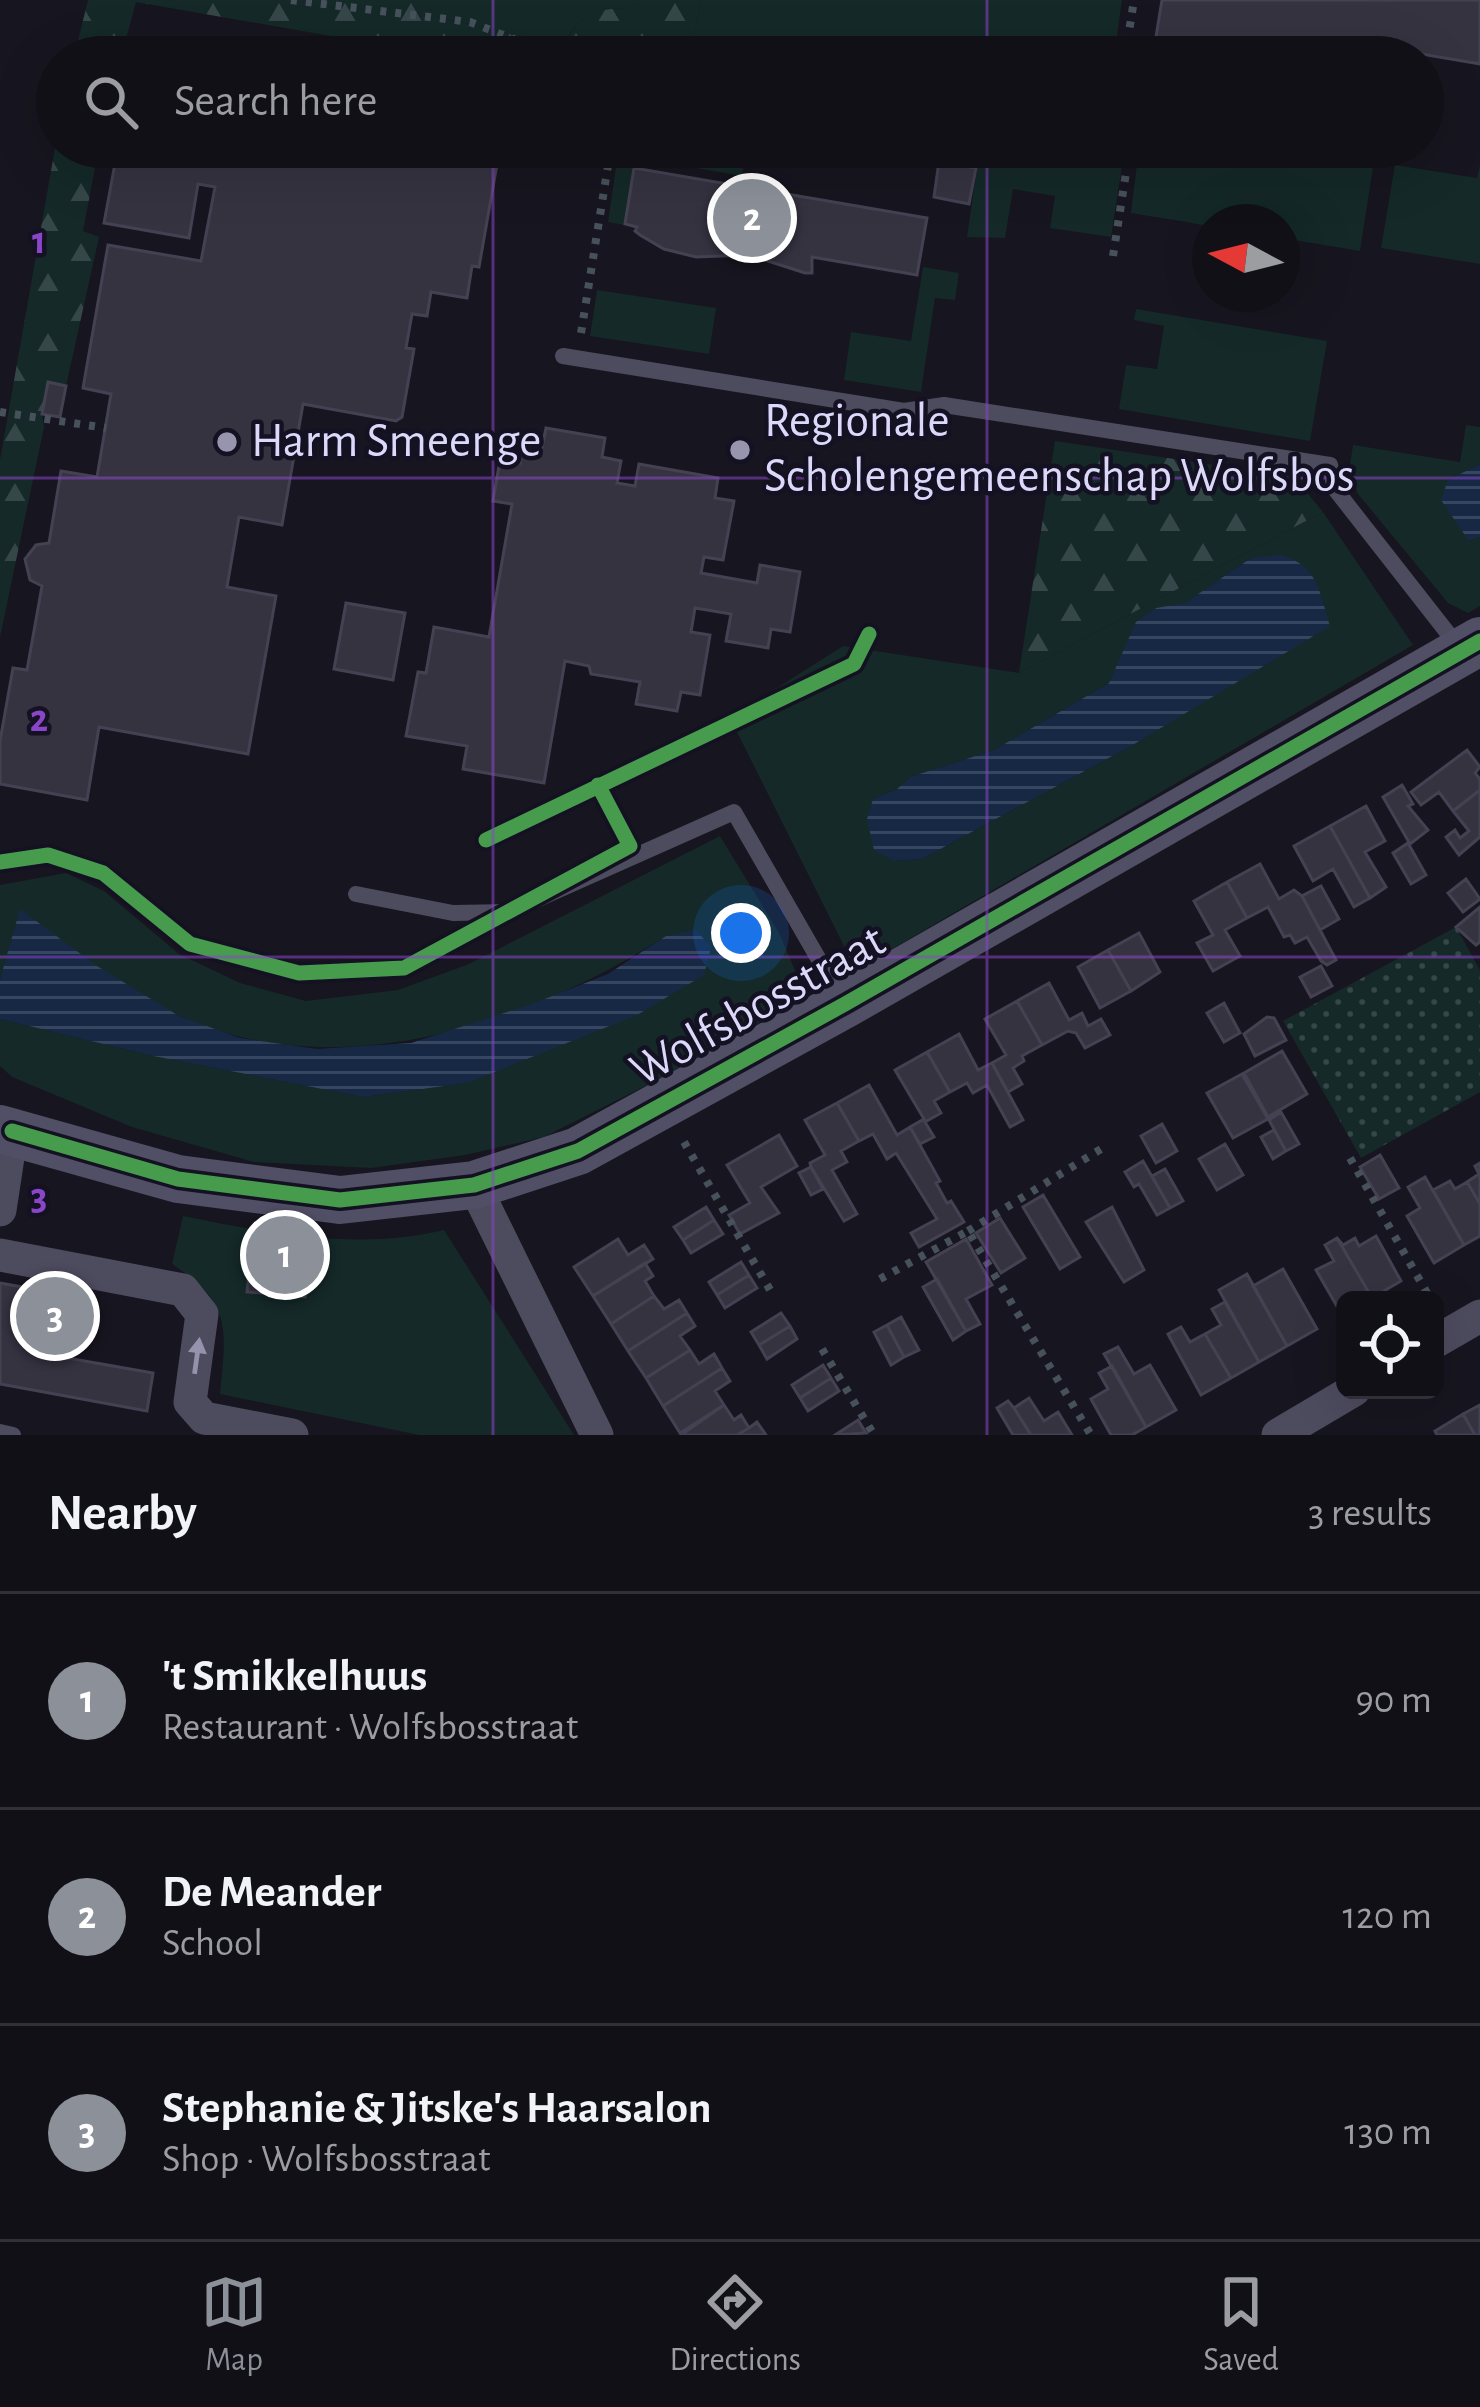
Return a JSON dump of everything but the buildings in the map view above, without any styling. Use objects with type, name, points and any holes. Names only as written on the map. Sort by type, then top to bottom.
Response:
[{"type":"street","name":"Wolfsbosstraat","points":[[0,1210],[6,1130],[178,1179],[340,1201],[474,1184],[578,1151],[1474,656]]},
{"type":"street","points":[[474,1184],[597,1435]]},
{"type":"street","points":[[0,1256],[183,1291],[202,1314],[190,1402],[205,1418],[292,1435]]},
{"type":"street","points":[[1444,1337],[1480,1316]]},
{"type":"street","points":[[1278,1435],[1339,1399]]},
{"type":"lane","points":[[570,357],[904,411],[944,405],[1330,465],[1335,488],[1474,656]]},
{"type":"lane","name":"Wolfsbosstraat","points":[[356,894],[453,913],[509,912],[734,812],[844,1004]]},
{"type":"lane","points":[[0,1432],[14,1435]]},
{"type":"path","points":[[291,0],[470,22],[506,36]]},
{"type":"path","points":[[1128,36],[1134,0]]},
{"type":"path","points":[[570,357],[607,168]]},
{"type":"path","points":[[1113,256],[1127,168]]},
{"type":"path","points":[[0,412],[106,428]]},
{"type":"path","points":[[662,1105],[772,1295]]},
{"type":"path","points":[[880,1280],[1101,1149]]},
{"type":"path","points":[[1350,1158],[1426,1291]]},
{"type":"path","points":[[968,1231],[1091,1435]]},
{"type":"path","points":[[822,1349],[874,1435]]},
{"type":"green space","points":[[88,0],[429,0],[437,17],[521,36],[331,36],[136,2],[127,36],[79,36]]},
{"type":"green space","points":[[429,0],[640,0],[639,8],[591,14],[569,36],[521,36],[437,17]]},
{"type":"green space","points":[[640,0],[701,0],[694,36],[569,36],[590,14],[638,8]]},
{"type":"green space","points":[[701,0],[1122,0],[1117,36],[694,36]]},
{"type":"green space","points":[[1480,165],[1480,264],[1381,248],[1394,168],[1477,178]]},
{"type":"green space","points":[[52,168],[95,168],[83,231],[99,237],[66,386],[48,383],[44,427],[0,637],[0,460]]},
{"type":"green space","points":[[616,168],[633,168],[625,225],[608,222]]},
{"type":"green space","points":[[697,168],[743,168],[742,176]]},
{"type":"green space","points":[[977,168],[1122,168],[1111,237],[1050,228],[1055,196],[1013,189],[1005,238],[967,237]]},
{"type":"green space","points":[[1136,168],[1373,168],[1360,251],[1300,241],[1300,204],[1192,204],[1192,223],[1131,213]]},
{"type":"green space","points":[[923,267],[959,273],[955,300],[935,298],[921,392],[844,380],[851,332],[911,341]]},
{"type":"green space","points":[[597,290],[716,308],[709,354],[590,336]]},
{"type":"green space","points":[[1136,309],[1327,341],[1310,441],[1119,409],[1126,365],[1157,369],[1164,326],[1134,320]]},
{"type":"green space","points":[[1466,425],[1480,427],[1480,464],[1448,480],[1469,541],[1480,537],[1480,606],[1468,613],[1448,603],[1358,494],[1349,471],[1353,445],[1460,462]]},
{"type":"green space","points":[[1055,441],[1294,477],[1323,512],[1019,673]]},
{"type":"green space","points":[[1323,512],[1413,645],[856,970],[730,718],[843,646],[1019,673]],"holes":[[[1251,558],[1131,746],[922,859],[894,861],[873,799],[897,789],[910,777],[994,750],[1109,683],[1137,622],[1156,608],[1184,604]]]},
{"type":"green space","points":[[720,836],[779,933],[806,996],[544,1137],[465,1155],[371,1168],[254,1162],[132,1127],[12,1077],[0,1066],[0,1019],[153,1056],[363,1097],[467,1083],[666,936],[554,996],[493,1019],[367,1046],[303,1046],[240,1037],[180,1016],[118,981],[20,910],[0,979],[0,885],[66,873],[104,891],[179,954],[240,983],[306,1001],[398,990],[469,964]]},
{"type":"green space","points":[[1456,927],[1480,970],[1480,1092],[1361,1158],[1283,1021]]},
{"type":"green space","points":[[183,1216],[346,1239],[444,1230],[574,1435],[419,1435],[220,1394],[224,1335],[216,1306],[192,1278],[172,1264]]},
{"type":"water","points":[[1480,464],[1480,537],[1469,541],[1441,500],[1448,480]]},
{"type":"water","points":[[1281,555],[1310,573],[1330,626],[1131,746],[922,859],[894,861],[874,850],[867,819],[873,799],[897,789],[910,777],[994,750],[1109,683],[1136,622],[1156,608],[1185,603],[1251,558]]},
{"type":"water","points":[[20,909],[97,966],[179,1016],[240,1038],[317,1049],[411,1043],[532,1004],[608,974],[666,936],[696,930],[711,947],[704,975],[637,1015],[467,1083],[363,1097],[153,1056],[0,1019],[0,979]]},
{"type":"cycle path","points":[[486,840],[854,664],[869,634]]},
{"type":"cycle path","points":[[12,1131],[178,1179],[340,1200],[474,1185],[578,1151],[1480,641]]},
{"type":"cycle path","points":[[0,862],[48,855],[103,873],[190,944],[299,973],[404,968],[630,846],[598,785]]},
{"type":"place","name":"De Meander","points":[[752,218]]},
{"type":"place","name":"Harm Smeenge","points":[[227,442]]},
{"type":"place","name":"Regionale Scholengemeenschap Wolfsbos","points":[[740,450]]},
{"type":"place","name":"'t Smikkelhuus","points":[[285,1255]]},
{"type":"place","name":"Stephanie & Jitske's Haarsalon","points":[[55,1316]]}]
